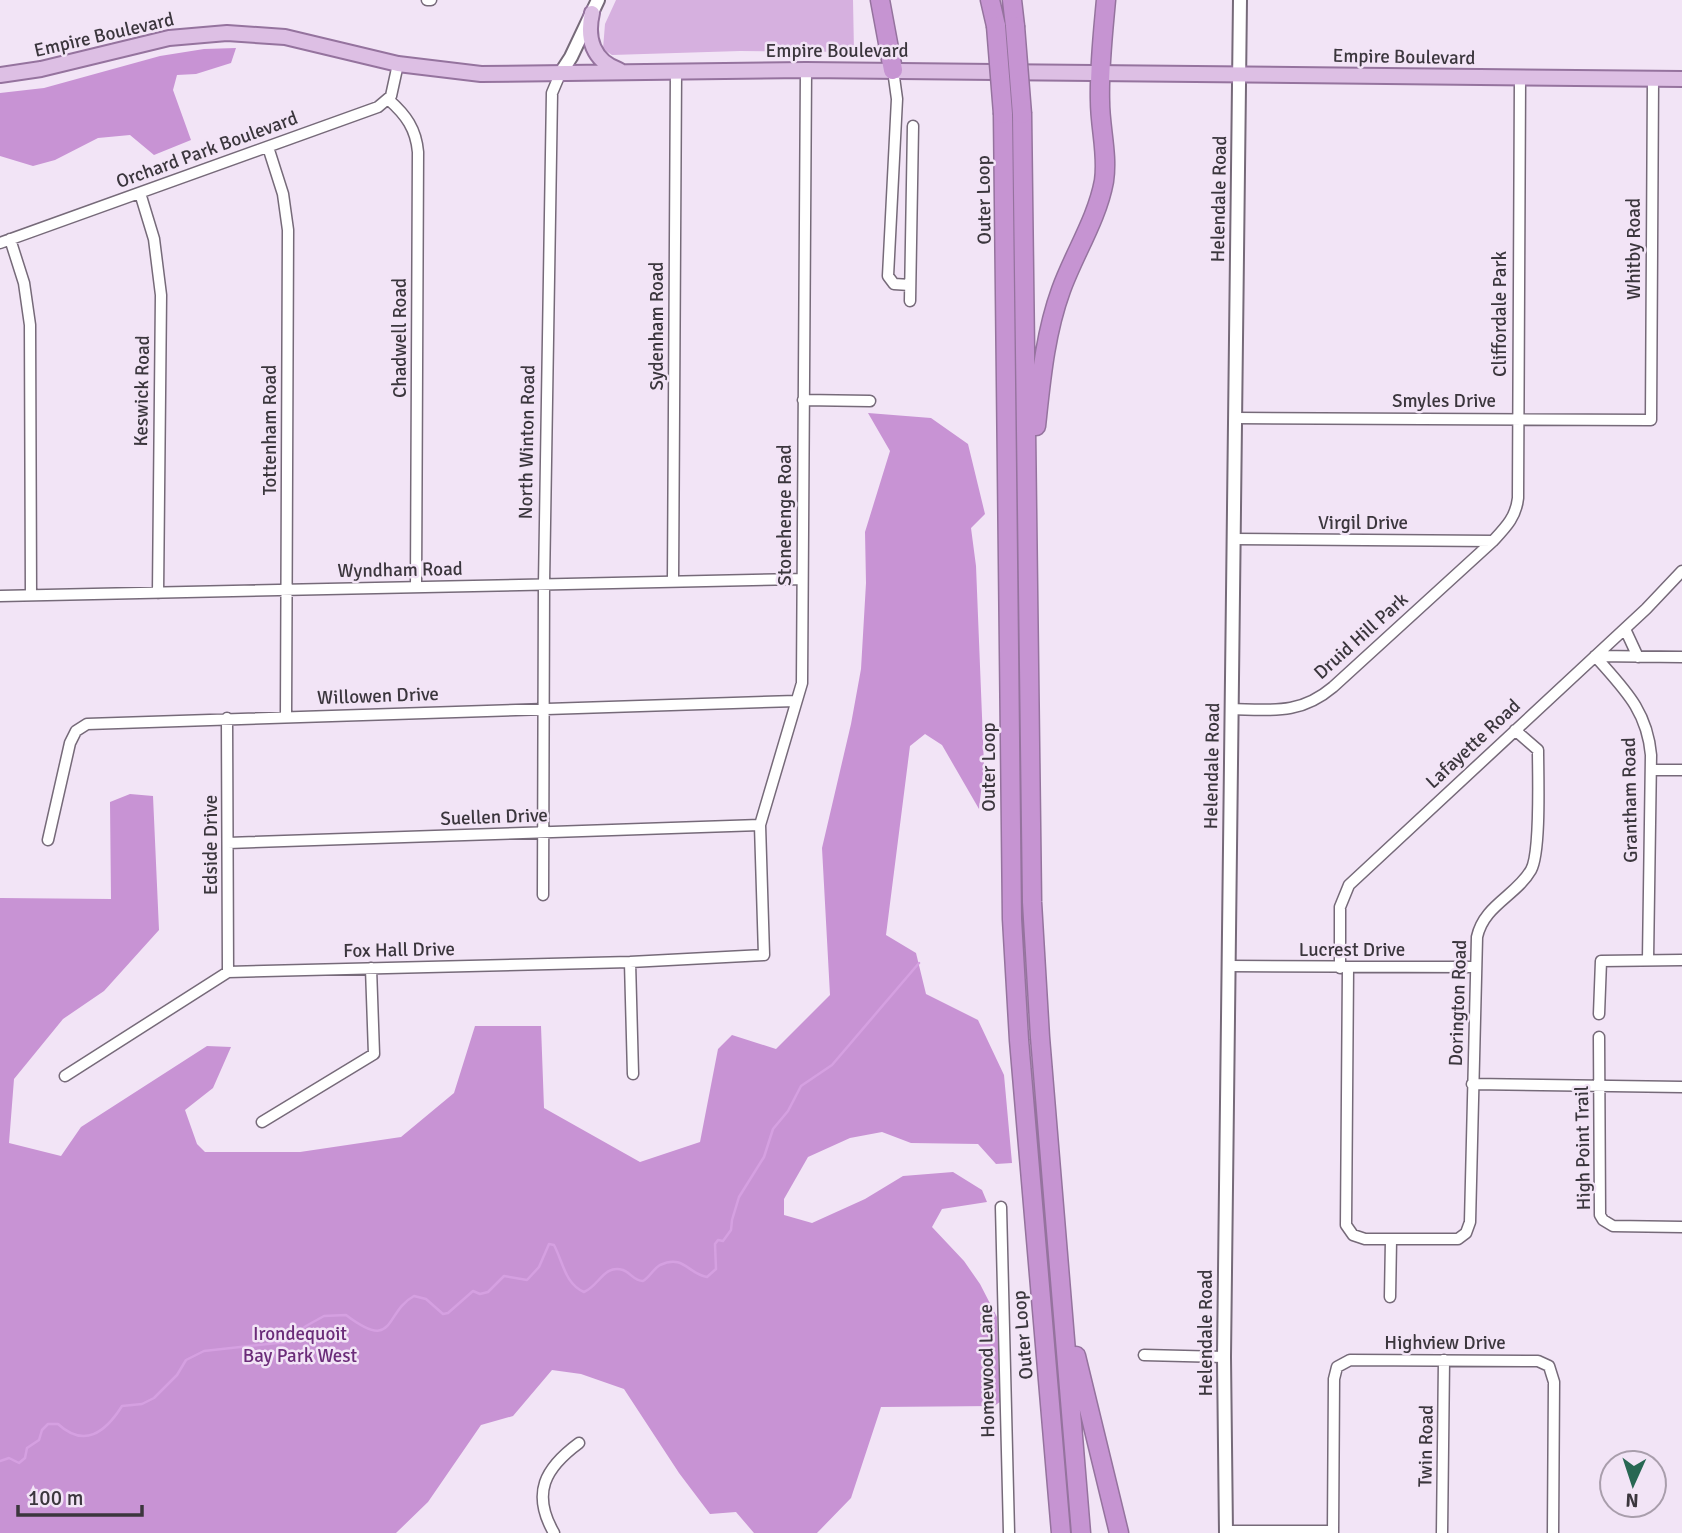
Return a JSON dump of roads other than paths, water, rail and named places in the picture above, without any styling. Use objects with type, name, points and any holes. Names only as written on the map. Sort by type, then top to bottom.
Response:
[{"type":"highway","points":[[880,0],[893,70]]},
{"type":"highway","name":"Outer Loop","points":[[991,0],[996,26],[1003,114],[1011,912],[1019,1040],[1061,1533]]},
{"type":"highway","name":"Outer Loop","points":[[1012,0],[1022,114],[1031,902],[1081,1533]]},
{"type":"highway","points":[[1027,495],[1049,330],[1063,285],[1096,208],[1104,181],[1105,156],[1100,105],[1106,0]]},
{"type":"highway","points":[[1054,1210],[1062,1278],[1077,1361],[1119,1533]]},
{"type":"main road","points":[[595,6],[590,33],[594,51],[606,65],[627,72]]},
{"type":"main road","name":"Empire Boulevard","points":[[0,75],[41,69],[169,38],[213,33],[285,37],[398,64],[466,73],[893,70],[1682,79]]},
{"type":"street","name":"Helendale Road","points":[[1226,1532],[1224,1357],[1240,0]]},
{"type":"street","name":"North Winton Road","points":[[543,895],[544,584],[552,93],[595,6]]},
{"type":"street","points":[[388,100],[393,91],[398,64]]},
{"type":"street","name":"Stonehenge Road","points":[[764,955],[760,825],[802,682],[806,70]]},
{"type":"street","points":[[893,70],[897,94],[888,276],[894,284],[910,285]]},
{"type":"street","name":"Sydenham Road","points":[[673,582],[676,71]]},
{"type":"street","name":"Cliffordale Park","points":[[1493,541],[1508,526],[1517,506],[1520,78]]},
{"type":"street","name":"Whitby Road","points":[[1651,420],[1653,79]]},
{"type":"street","name":"Orchard Park Boulevard","points":[[5,241],[378,107],[388,100]]},
{"type":"street","name":"Chadwell Road","points":[[388,100],[410,122],[418,152],[416,587]]},
{"type":"street","points":[[896,130],[913,128],[910,301]]},
{"type":"street","name":"Tottenham Road","points":[[268,147],[283,194],[288,230],[286,716]]},
{"type":"street","name":"Keswick Road","points":[[140,193],[158,254],[161,295],[158,593]]},
{"type":"street","points":[[5,241],[24,283],[30,325],[31,595]]},
{"type":"street","points":[[803,400],[870,401]]},
{"type":"street","name":"Smyles Drive","points":[[1236,418],[1651,420]]},
{"type":"street","name":"Virgil Drive","points":[[1233,539],[1493,541]]},
{"type":"street","name":"Druid Hill Park","points":[[1231,709],[1282,710],[1304,706],[1315,700],[1333,687],[1493,541]]},
{"type":"street","name":"Lafayette Road","points":[[1391,1240],[1358,1238],[1349,1231],[1345,1220],[1344,968],[1340,907],[1349,885],[1625,629],[1682,571]]},
{"type":"street","name":"Wyndham Road","points":[[0,596],[802,579]]},
{"type":"street","points":[[1625,629],[1638,657]]},
{"type":"street","points":[[1595,656],[1682,657]]},
{"type":"street","name":"Grantham Road","points":[[1595,656],[1632,698],[1643,717],[1650,743],[1647,960]]},
{"type":"street","name":"Willowen Drive","points":[[48,840],[67,751],[73,736],[81,727],[95,722],[796,701]]},
{"type":"street","name":"Edside Drive","points":[[228,718],[228,972]]},
{"type":"street","name":"Dorington Road","points":[[1391,1240],[1453,1240],[1463,1236],[1469,1228],[1477,937],[1482,920],[1525,878],[1532,868],[1536,854],[1538,750],[1515,730]]},
{"type":"street","points":[[1651,770],[1682,771]]},
{"type":"street","name":"Suellen Drive","points":[[228,843],[760,825]]},
{"type":"street","name":"Fox Hall Drive","points":[[228,972],[630,962],[764,955]]},
{"type":"street","points":[[1599,1014],[1601,961],[1682,960]]},
{"type":"street","points":[[630,962],[633,1074]]},
{"type":"street","name":"Lucrest Drive","points":[[1229,966],[1475,967]]},
{"type":"street","points":[[262,1122],[374,1054],[371,968]]},
{"type":"street","points":[[65,1076],[228,972]]},
{"type":"street","name":"High Point Trail","points":[[1599,1037],[1600,1215],[1613,1226],[1682,1227]]},
{"type":"street","points":[[1472,1084],[1682,1087]]},
{"type":"street","name":"Homewood Lane","points":[[1001,1207],[1009,1533]]},
{"type":"street","points":[[1390,1297],[1391,1240]]},
{"type":"street","points":[[1144,1355],[1224,1357]]},
{"type":"street","name":"Highview Drive","points":[[1333,1532],[1334,1379],[1337,1367],[1350,1360],[1444,1360],[1538,1361],[1551,1370],[1554,1382],[1553,1533]]},
{"type":"street","name":"Twin Road","points":[[1442,1533],[1444,1360]]},
{"type":"street","points":[[554,1533],[546,1520],[544,1486],[558,1459],[579,1443]]},
{"type":"street","points":[[1226,1532],[1333,1532]]},
{"type":"waterway","points":[[0,1461],[9,1458],[19,1463],[25,1458],[27,1448],[39,1440],[42,1430],[48,1424],[58,1424],[68,1431],[85,1436],[101,1430],[122,1406],[142,1404],[154,1398],[177,1375],[186,1360],[204,1351],[287,1342],[306,1326],[324,1316],[346,1315],[362,1326],[382,1330],[414,1296],[426,1299],[443,1314],[448,1313],[473,1291],[480,1294],[488,1292],[504,1276],[527,1280],[539,1267],[549,1244],[554,1245],[573,1284],[584,1292],[611,1270],[623,1270],[643,1281],[660,1265],[668,1262],[680,1263],[707,1277],[716,1269],[715,1244],[718,1240],[723,1241],[731,1230],[739,1197],[764,1157],[773,1129],[788,1111],[801,1086],[832,1065],[919,963]]},
{"type":"park label","name":"Irondequoit Bay Park West","points":[[300,1345]]}]
